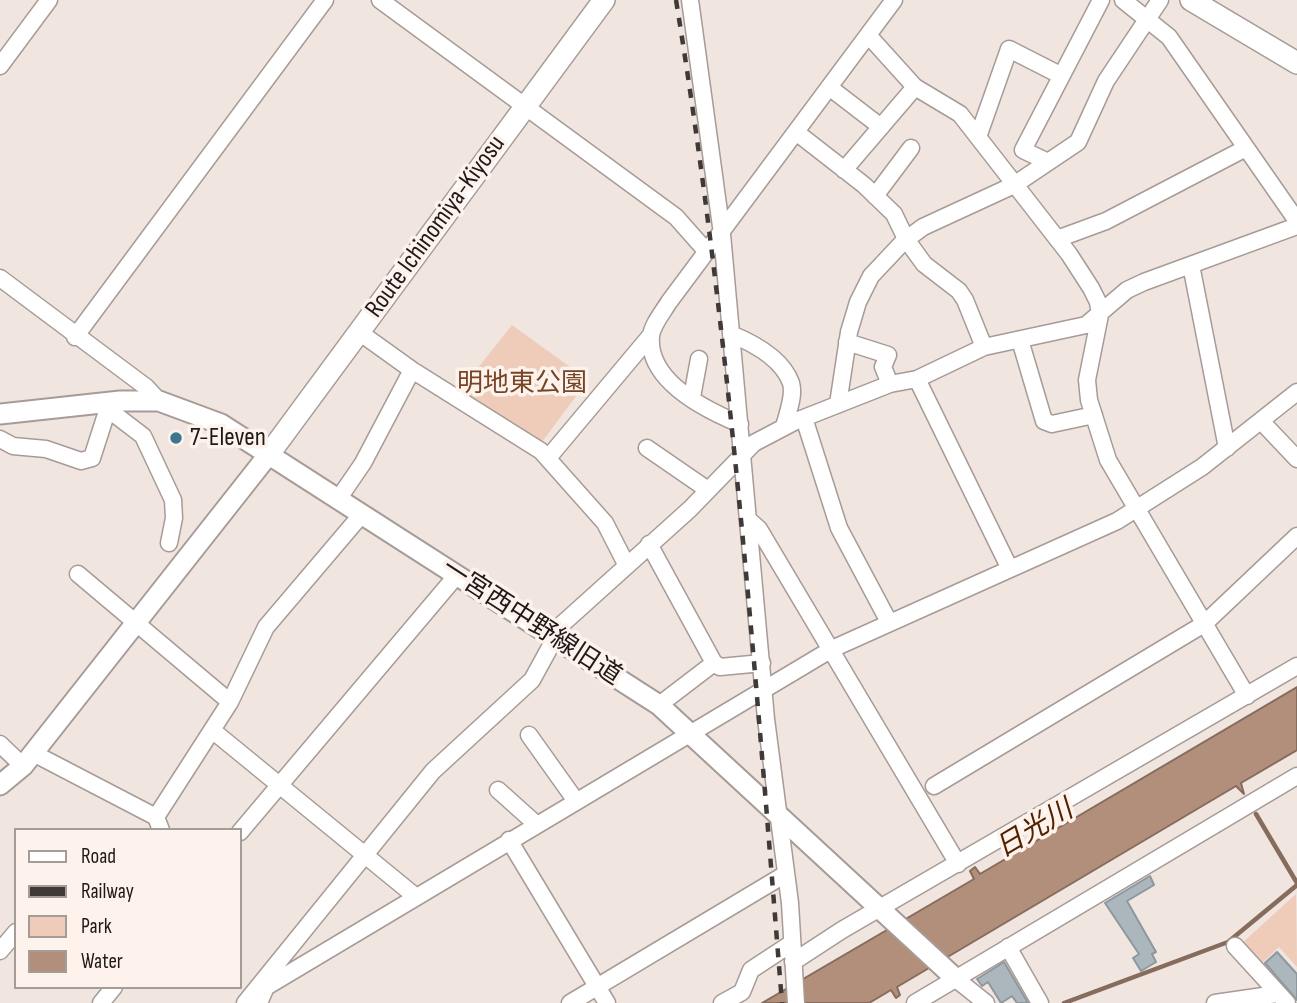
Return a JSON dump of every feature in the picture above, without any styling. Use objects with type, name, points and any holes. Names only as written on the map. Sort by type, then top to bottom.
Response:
[{"type":"main road","name":"Route Ichinomiya-Kiyosu","points":[[270,454],[604,0]]},
{"type":"main road","points":[[1191,0],[1297,62]]},
{"type":"street","points":[[0,66],[49,0]]},
{"type":"street","points":[[75,337],[325,0]]},
{"type":"street","points":[[380,0],[677,217],[707,252]]},
{"type":"street","points":[[690,0],[722,234],[764,687],[784,875],[790,903],[796,1003]]},
{"type":"street","points":[[548,458],[651,335],[669,302],[894,0]]},
{"type":"street","points":[[1048,162],[1023,150],[1101,0]]},
{"type":"street","points":[[245,1003],[264,985],[364,853],[433,771],[532,680],[553,637],[626,564],[708,490],[743,452],[804,418],[890,384],[917,379],[984,347],[1086,325],[1128,290],[1297,224],[1169,37],[1123,0]]},
{"type":"street","points":[[838,404],[847,342],[858,302],[871,276],[906,239],[923,227],[1014,185],[1078,142],[1107,81],[1160,0]]},
{"type":"street","points":[[868,35],[915,87],[960,114],[1057,239],[1095,295],[1100,315],[1087,380],[1094,415],[1108,460],[1247,696]]},
{"type":"street","points":[[978,137],[1009,49],[1060,75]]},
{"type":"street","points":[[830,87],[881,127]]},
{"type":"street","points":[[844,170],[915,87]]},
{"type":"street","points":[[796,132],[894,214],[906,239],[924,264],[959,291],[984,347]]},
{"type":"street","points":[[875,196],[911,148]]},
{"type":"street","points":[[1057,239],[1106,221],[1246,148]]},
{"type":"street","points":[[1191,265],[1227,447]]},
{"type":"street","points":[[0,278],[75,337],[146,387],[159,401]]},
{"type":"street","points":[[359,332],[412,370],[548,458],[605,523],[626,564]]},
{"type":"street","points":[[731,334],[754,344],[776,362],[791,383],[791,398],[784,427]]},
{"type":"street","points":[[651,335],[652,348],[662,370],[682,392],[715,414],[740,424]]},
{"type":"street","points":[[1020,340],[1044,421],[1052,424],[1094,415]]},
{"type":"street","points":[[847,342],[888,355],[883,367],[890,384]]},
{"type":"street","points":[[692,397],[699,359]]},
{"type":"street","points":[[339,498],[363,463],[412,370]]},
{"type":"street","points":[[917,379],[1009,567]]},
{"type":"street","points":[[259,1003],[264,985],[764,687],[832,649],[889,622],[1117,521],[1227,447],[1297,392]]},
{"type":"street","name":"一宮西中野線旧道","points":[[0,414],[110,402],[159,401],[182,407],[221,424],[659,705],[956,979],[986,1003]]},
{"type":"street","points":[[0,439],[13,446],[46,449],[81,461],[88,460],[92,458],[110,402]]},
{"type":"street","points":[[110,402],[113,413],[143,436],[173,500],[174,518],[169,543]]},
{"type":"street","points":[[804,418],[839,528],[889,622]]},
{"type":"street","points":[[1261,421],[1297,459]]},
{"type":"street","points":[[647,448],[708,490]]},
{"type":"street","points":[[0,785],[28,759],[270,454]]},
{"type":"street","points":[[0,744],[159,823],[230,702],[266,627],[362,514]]},
{"type":"street","points":[[750,522],[759,529],[832,649],[958,864]]},
{"type":"street","points":[[934,786],[1205,624],[1297,536]]},
{"type":"street","points":[[649,544],[714,663],[720,667],[762,663]]},
{"type":"street","points":[[78,574],[230,702]]},
{"type":"street","points":[[242,829],[457,575]]},
{"type":"street","points":[[659,705],[714,663]]},
{"type":"street","points":[[793,962],[880,908],[1297,666]]},
{"type":"street","points":[[212,730],[415,897]]},
{"type":"street","points":[[529,735],[576,801]]},
{"type":"street","points":[[915,1003],[1297,776]]},
{"type":"street","points":[[498,790],[536,824]]},
{"type":"street","points":[[509,840],[607,1003]]},
{"type":"street","points":[[569,1003],[784,875]]},
{"type":"street","points":[[0,951],[14,934]]},
{"type":"street","points":[[722,1003],[742,992],[751,970],[792,943]]},
{"type":"street","points":[[1235,946],[1282,998]]},
{"type":"street","points":[[1008,947],[1040,1003]]},
{"type":"street","points":[[101,1003],[112,989]]},
{"type":"street","points":[[1215,1003],[1282,998]]},
{"type":"green space","name":"明地東公園","points":[[512,325],[588,380],[539,446],[457,394]]},
{"type":"green space","points":[[1296,894],[1297,967],[1279,947],[1260,965],[1241,944]]},
{"type":"water","points":[[1297,687],[1297,750],[1241,783],[1244,794],[1236,786],[897,987],[900,995],[896,998],[891,990],[869,1003],[762,1003],[974,879],[970,871],[975,867],[980,874]]},
{"type":"building","points":[[1150,876],[1154,885],[1127,901],[1156,952],[1152,954],[1156,962],[1141,971],[1133,958],[1139,954],[1105,903]]},
{"type":"building","points":[[1277,952],[1297,974],[1297,1000],[1265,963]]},
{"type":"building","points":[[1004,962],[1028,1003],[1017,1003],[1012,996],[1001,1003],[988,982],[982,986],[977,979]]},
{"type":"waterway","points":[[1256,814],[1297,883]]},
{"type":"waterway","points":[[1064,1003],[1228,942],[1297,885]]},
{"type":"railway","points":[[676,0],[712,250],[726,375],[751,626],[782,1003]]},
{"type":"place","name":"7-Eleven","points":[[176,438]]},
{"type":"water label","name":"日光川","points":[[1035,830]]}]
